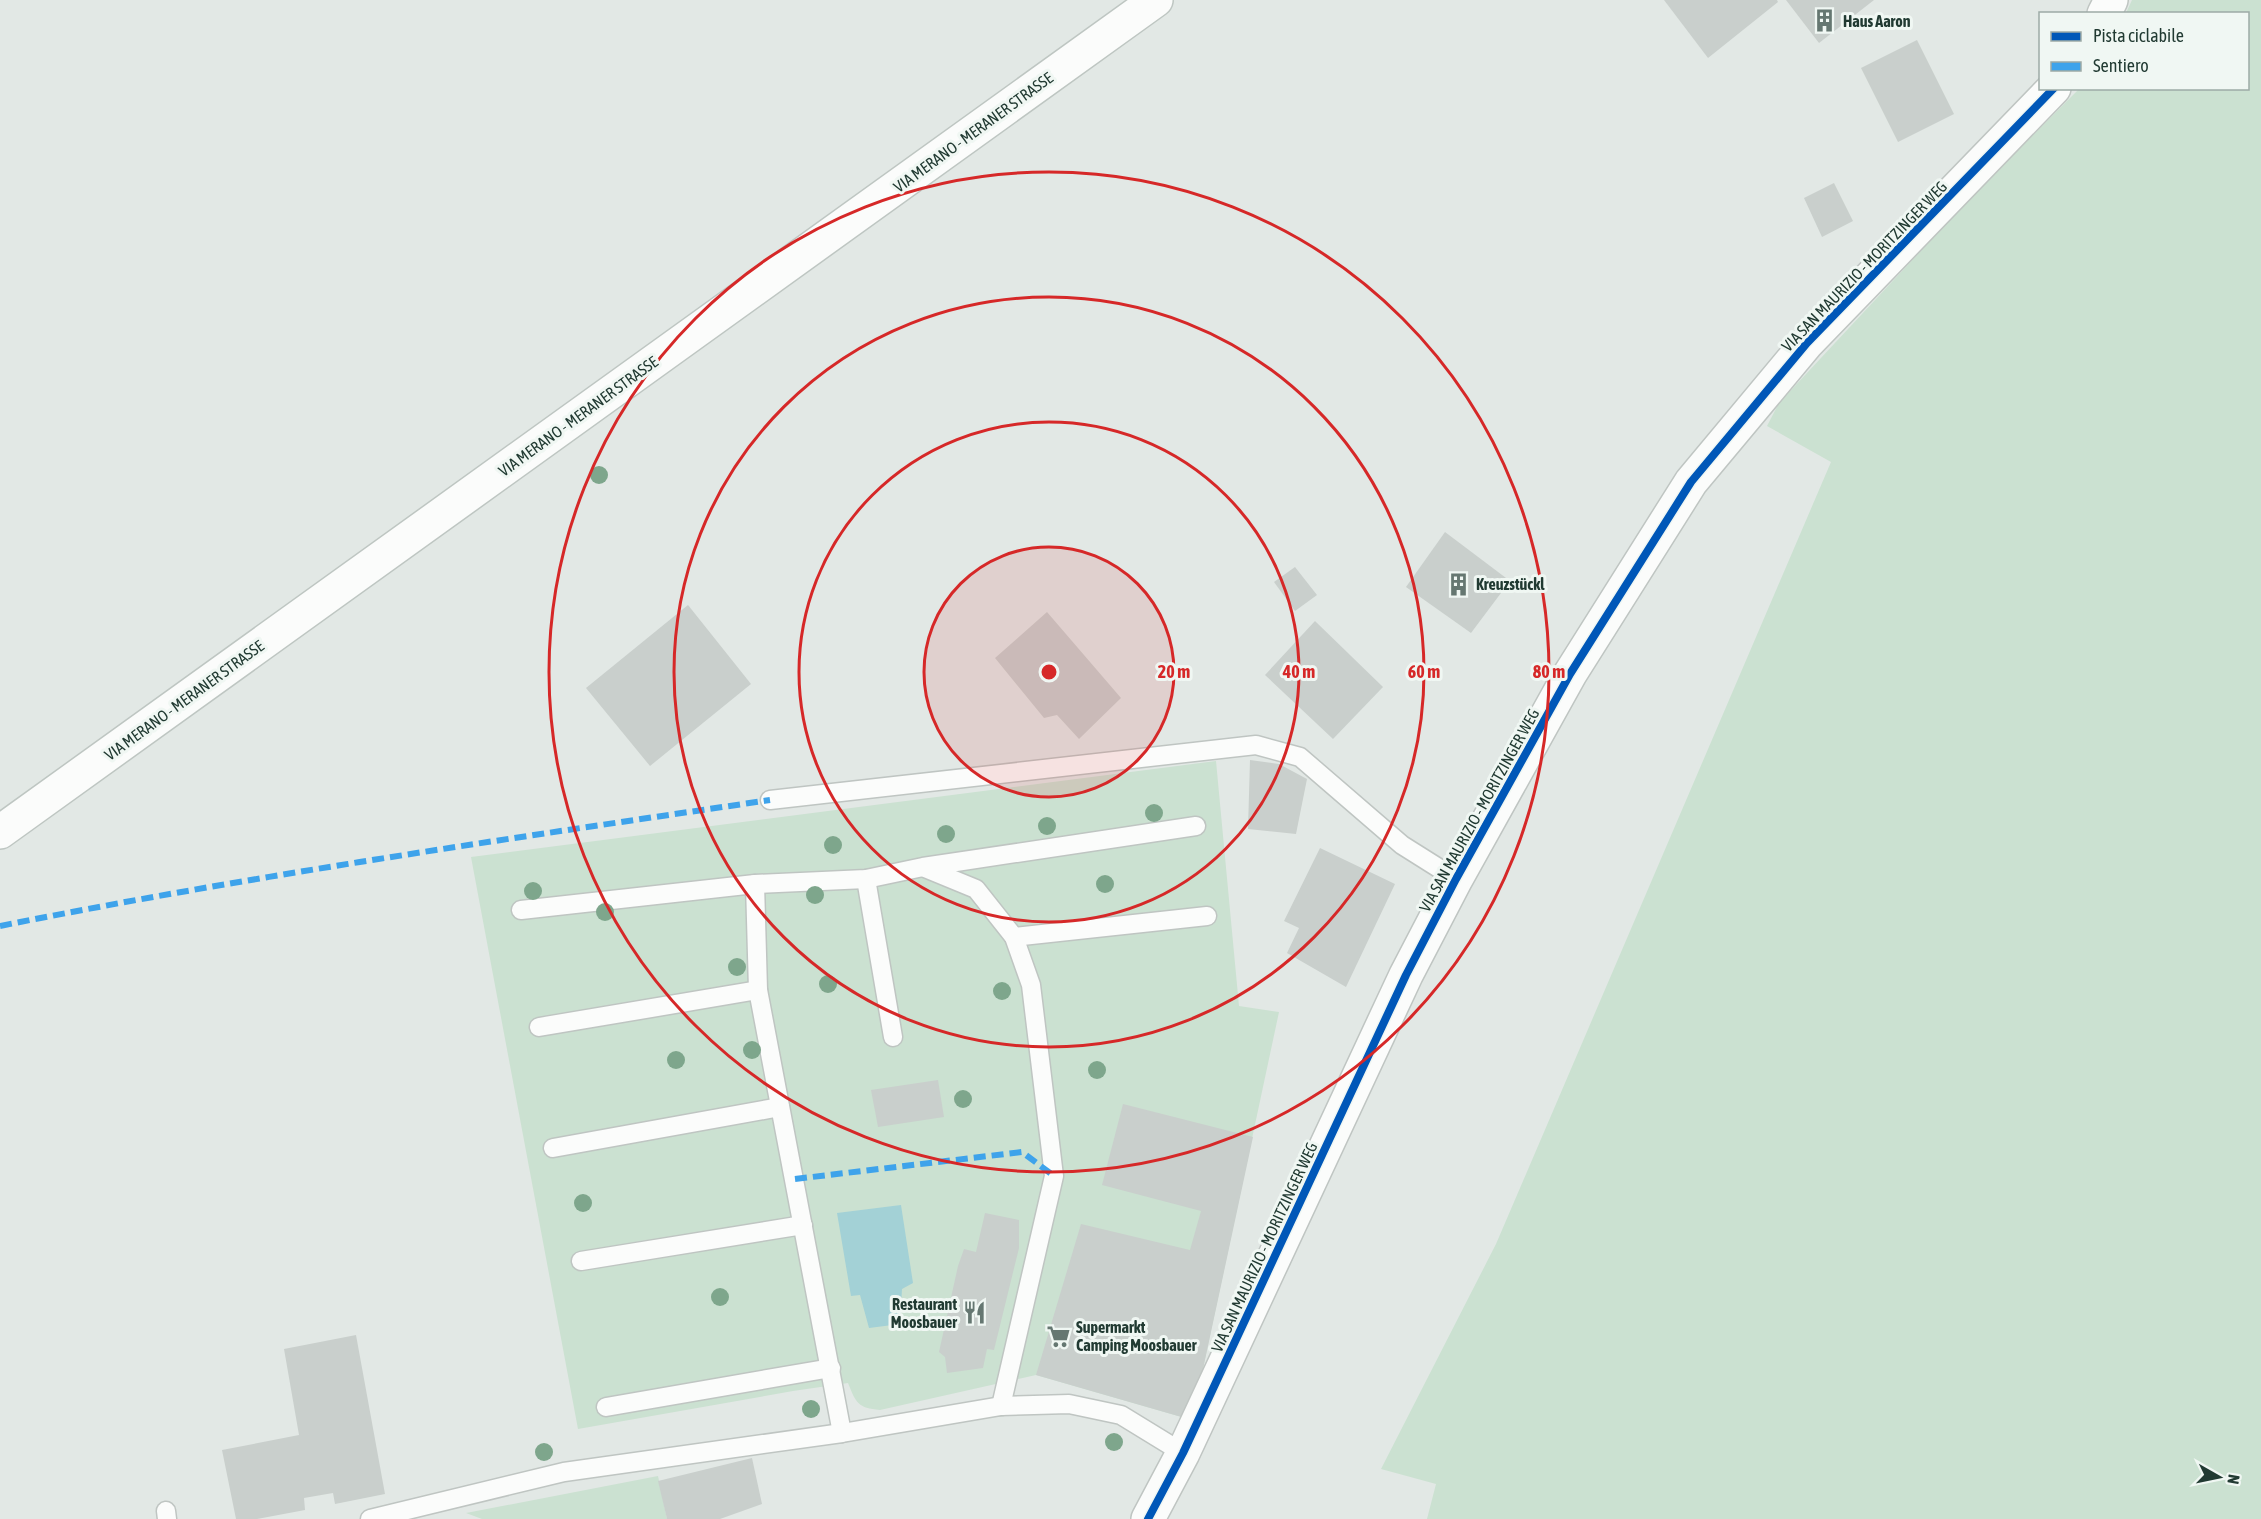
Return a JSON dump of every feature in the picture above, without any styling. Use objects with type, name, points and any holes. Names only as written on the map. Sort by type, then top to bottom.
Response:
[{"type":"street","name":"VIA MERANO - MERANER STRASSE","points":[[0,832],[1156,0]]},
{"type":"street","name":"VIA SAN MAURIZIO - MORITZINGER WEG","points":[[1148,1519],[1183,1453],[1406,975],[1456,879],[1570,674],[1691,482],[1807,343],[2052,90]]},
{"type":"lane","points":[[770,800],[1256,745],[1300,757],[1402,845],[1456,879]]},
{"type":"lane","points":[[521,910],[755,884],[866,879],[923,867],[1196,826]]},
{"type":"lane","points":[[923,867],[975,889],[1014,937],[1031,984],[1054,1176],[1001,1406]]},
{"type":"lane","points":[[866,879],[893,1037]]},
{"type":"lane","points":[[755,884],[758,990],[842,1433]]},
{"type":"lane","points":[[1014,937],[1207,916]]},
{"type":"lane","points":[[539,1027],[758,990]]},
{"type":"lane","points":[[553,1148],[780,1107]]},
{"type":"lane","points":[[581,1262],[803,1225]]},
{"type":"lane","points":[[606,1407],[831,1368]]},
{"type":"lane","points":[[370,1519],[564,1472],[842,1433],[1001,1406],[1069,1404],[1121,1415],[1183,1453]]},
{"type":"green space","points":[[2132,0],[2261,0],[2261,1519],[1427,1519],[1436,1484],[1381,1469],[1496,1244],[1831,462],[1767,426],[1779,403],[1972,196],[2078,90],[2249,90],[2249,12],[2126,12]]},
{"type":"green space","points":[[1216,761],[1239,1006],[1279,1012],[1192,1420],[1036,1375],[880,1410],[862,1406],[853,1395],[848,1383],[578,1429],[471,857]]},
{"type":"green space","points":[[658,1476],[667,1519],[482,1519],[466,1513]]},
{"type":"water","points":[[901,1205],[913,1283],[902,1289],[900,1324],[869,1328],[860,1295],[851,1296],[837,1213]]},
{"type":"building","points":[[1664,0],[1777,0],[1778,2],[1708,58]]},
{"type":"building","name":"Haus Aaron","points":[[1786,0],[1874,0],[1819,43]]},
{"type":"building","points":[[1917,40],[1954,114],[1898,142],[1861,68]]},
{"type":"building","points":[[1834,183],[1853,221],[1822,237],[1804,198]]},
{"type":"building","name":"Kreuzstückl","points":[[1445,532],[1510,581],[1471,633],[1406,587]]},
{"type":"building","points":[[1295,567],[1317,595],[1295,611],[1274,582]]},
{"type":"building","points":[[688,605],[751,684],[650,766],[586,688]]},
{"type":"building","points":[[1047,612],[1121,698],[1079,739],[1057,715],[1044,718],[995,658]]},
{"type":"building","points":[[1315,621],[1383,687],[1333,739],[1265,675]]},
{"type":"building","points":[[1250,760],[1279,764],[1307,779],[1296,834],[1248,829]]},
{"type":"building","points":[[1320,848],[1395,884],[1346,987],[1287,953],[1299,928],[1284,921]]},
{"type":"building","points":[[938,1080],[944,1117],[878,1127],[871,1090]]},
{"type":"building","points":[[1123,1104],[1253,1137],[1192,1420],[1036,1375],[1081,1224],[1190,1250],[1201,1211],[1102,1185]]},
{"type":"building","name":"Restaurant Moosbauer","points":[[985,1213],[1019,1220],[1019,1248],[994,1350],[987,1349],[983,1368],[947,1373],[945,1357],[939,1352],[958,1266],[964,1249],[976,1252]]},
{"type":"building","points":[[356,1335],[385,1494],[335,1504],[333,1493],[304,1498],[305,1510],[257,1519],[236,1519],[222,1450],[299,1435],[284,1349]]},
{"type":"building","points":[[752,1458],[762,1504],[720,1519],[667,1519],[658,1481]]},
{"type":"marked path","points":[[0,926],[288,874],[770,800]]},
{"type":"marked path","points":[[795,1179],[1022,1152],[1054,1176]]},
{"type":"cycle path","points":[[1148,1519],[1183,1453],[1406,975],[1456,879],[1570,674],[1691,482],[1807,343],[2052,90]]},
{"type":"place","name":"Haus Aaron","points":[[1825,21]]},
{"type":"place","name":"Kreuzstückl","points":[[1458,584]]},
{"type":"place","name":"Restaurant Moosbauer","points":[[975,1313]]},
{"type":"place","name":"Supermarkt Camping Moosbauer","points":[[1058,1336]]}]
